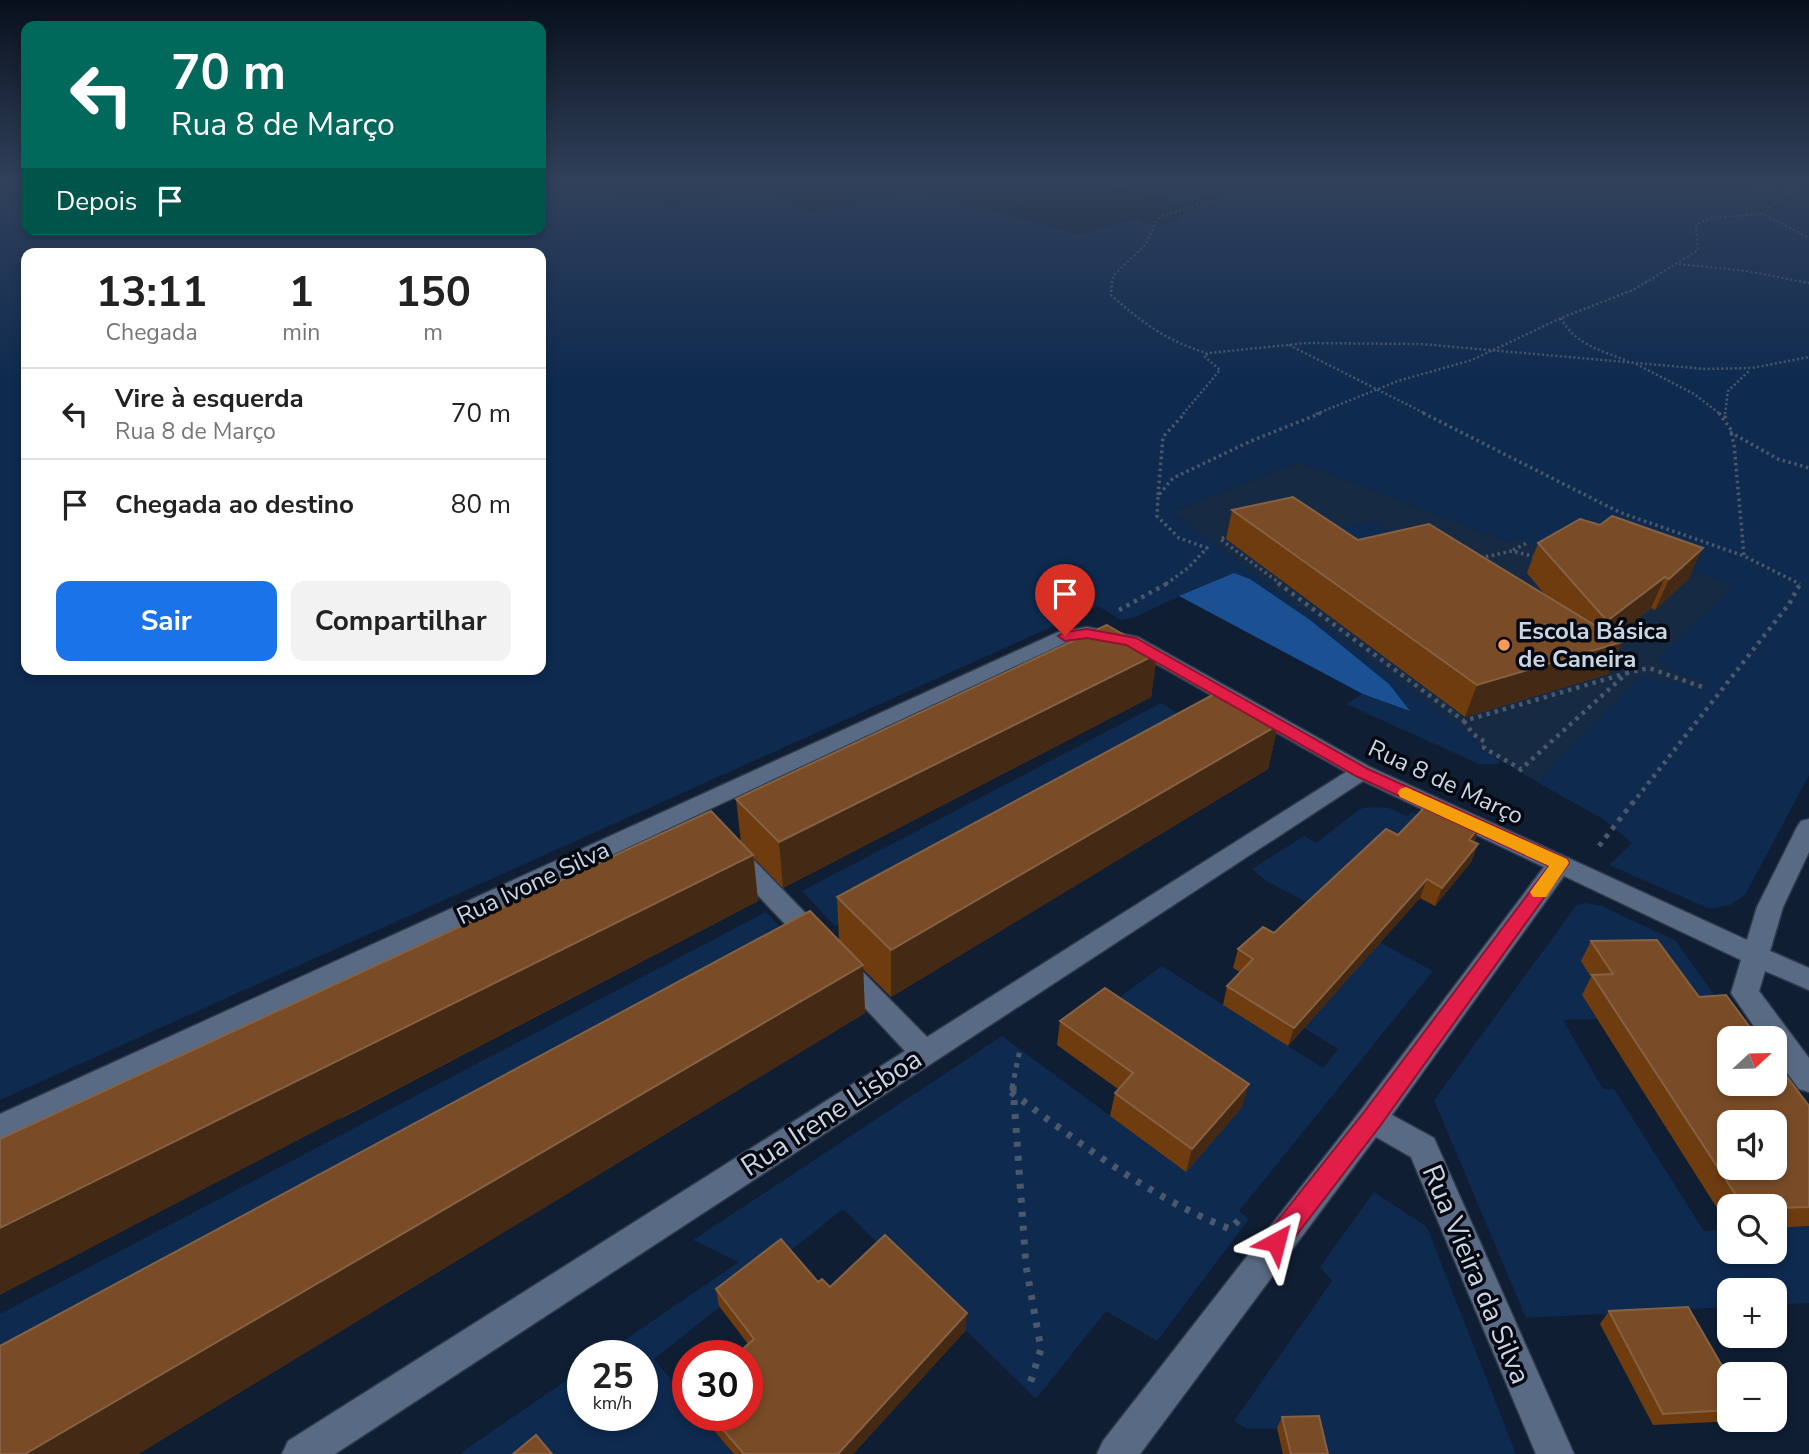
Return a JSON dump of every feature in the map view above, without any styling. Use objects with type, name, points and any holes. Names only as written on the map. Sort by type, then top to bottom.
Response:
[{"type":"street","name":"Rua 8 de Março","points":[[1065,636],[1087,634],[1131,641],[1362,772],[1809,980]]},
{"type":"street","name":"Rua Ivone Silva","points":[[0,1128],[704,825],[1065,636]]},
{"type":"street","name":"Rua Irene Lisboa","points":[[301,1454],[1362,772]]},
{"type":"street","points":[[704,825],[924,1052]]},
{"type":"street","points":[[1809,827],[1770,907],[1745,993],[1809,1080]]},
{"type":"street","points":[[1116,1454],[1372,1119],[1570,868]]},
{"type":"street","name":"Rua Vieira da Silva","points":[[1372,1119],[1423,1148],[1555,1454]]},
{"type":"path","points":[[1141,248],[1113,276],[1111,295],[1155,334],[1188,348],[1209,353],[1358,342],[1705,369],[1752,368],[1809,357]]},
{"type":"path","points":[[1158,496],[1173,478],[1251,441],[1377,392],[1398,381],[1472,360],[1561,318],[1633,290],[1678,264],[1698,248]]},
{"type":"path","points":[[1678,264],[1747,271],[1809,283]]},
{"type":"path","points":[[1561,318],[1565,330],[1590,346],[1632,363],[1691,393],[1725,419]]},
{"type":"path","points":[[1289,345],[1377,392],[1619,512],[1744,556],[1800,584],[1789,604],[1570,868]]},
{"type":"path","points":[[1065,636],[1153,593],[1193,566],[1207,548],[1178,538],[1157,516],[1163,437],[1210,385],[1220,370],[1203,356],[1209,353]]},
{"type":"path","points":[[1744,556],[1737,458],[1725,419],[1728,391],[1752,368]]},
{"type":"path","points":[[1729,432],[1778,459],[1809,468]]},
{"type":"path","points":[[1233,536],[1220,538],[1464,721],[1473,734],[1485,742],[1484,748],[1520,770],[1627,673]]},
{"type":"path","points":[[1474,560],[1512,551],[1527,543]]},
{"type":"path","points":[[1512,551],[1548,560]]},
{"type":"path","points":[[1602,648],[1637,670]]},
{"type":"path","points":[[1464,721],[1649,668],[1705,688]]},
{"type":"path","points":[[1020,1049],[1011,1092],[1026,1266],[1041,1349],[1028,1390]]},
{"type":"path","points":[[1011,1092],[1147,1188],[1211,1223],[1230,1228],[1244,1215]]},
{"type":"shaded area","points":[[0,248],[1809,248],[1809,775],[1745,895],[1730,905],[1710,909],[1609,865],[1632,843],[1603,819],[1537,782],[1640,677],[1680,683],[1703,691],[1707,684],[1680,674],[1656,659],[1731,591],[1726,583],[1570,528],[1539,548],[1515,538],[1509,542],[1299,462],[1171,512],[1478,741],[1480,749],[1500,761],[1498,764],[1479,764],[1346,704],[1362,694],[1180,596],[1133,618],[1121,620],[1098,606],[0,1100]]},
{"type":"shaded area","name":"Escola Básica de Caneira","points":[[1299,462],[1509,542],[1561,507],[1786,584],[1603,819],[1480,749],[1171,512]]},
{"type":"shaded area","points":[[1373,521],[1420,553],[1317,533]]},
{"type":"shaded area","points":[[1234,573],[1250,579],[1310,620],[1389,684],[1410,711],[1363,694],[1179,596]]},
{"type":"shaded area","points":[[1161,703],[1200,727],[835,926],[802,891]]},
{"type":"shaded area","points":[[1389,808],[1407,816],[1412,812],[1426,819],[1316,907],[1268,882],[1252,869],[1304,836],[1316,843],[1360,809]]},
{"type":"shaded area","points":[[1585,903],[1602,906],[1676,941],[1729,1016],[1582,962],[1602,994],[1582,995],[1597,1019],[1563,1020],[1603,1089],[1614,1089],[1704,1231],[1717,1230],[1717,1264],[1787,1264],[1787,1227],[1809,1226],[1809,1303],[1787,1304],[1787,1278],[1717,1278],[1717,1308],[1526,1318],[1434,1100],[1576,906]]},
{"type":"shaded area","points":[[766,912],[800,948],[0,1389],[0,1314]]},
{"type":"shaded area","points":[[1379,942],[1433,971],[1239,1211],[1249,1219],[1157,1341],[1106,1311],[1036,1399],[843,1209],[678,1340],[672,1340],[672,1345],[658,1356],[658,1340],[624,1340],[739,1262],[693,1240],[1002,1036],[1186,1172],[1101,1011],[1162,966],[1323,1068],[1338,1049],[1304,1028]]},
{"type":"shaded area","points":[[1374,1192],[1427,1227],[1516,1454],[1320,1454],[1313,1428],[1247,1429],[1234,1421],[1332,1281],[1320,1267]]},
{"type":"shaded area","points":[[658,1364],[672,1381],[672,1431],[714,1431],[734,1454],[459,1454],[567,1380],[567,1431],[658,1431]]},
{"type":"building","points":[[1293,497],[1358,540],[1429,524],[1622,642],[1477,685],[1232,510]]},
{"type":"building","points":[[1612,516],[1703,548],[1669,579],[1665,577],[1607,621],[1538,543],[1580,519],[1600,525]]},
{"type":"building","points":[[1107,625],[1157,654],[779,842],[736,799]]},
{"type":"building","points":[[1220,691],[1278,725],[891,950],[837,897]]},
{"type":"building","points":[[1428,804],[1479,827],[1469,840],[1478,844],[1442,888],[1427,879],[1294,1028],[1227,986],[1253,959],[1238,949],[1263,927],[1274,933],[1386,829],[1398,835]]},
{"type":"building","points":[[711,811],[753,855],[0,1228],[0,1139]]},
{"type":"building","points":[[810,911],[863,965],[25,1454],[0,1454],[0,1346]]},
{"type":"building","points":[[1657,940],[1699,997],[1726,995],[1749,1026],[1717,1026],[1717,1096],[1787,1096],[1787,1077],[1809,1106],[1809,1207],[1787,1208],[1787,1194],[1735,1194],[1726,1180],[1787,1180],[1787,1110],[1717,1110],[1717,1166],[1592,975],[1613,974],[1591,941]]},
{"type":"building","points":[[1105,988],[1249,1084],[1192,1149],[1115,1093],[1133,1073],[1060,1021]]},
{"type":"building","points":[[885,1235],[967,1313],[838,1454],[744,1454],[724,1431],[763,1431],[763,1340],[753,1340],[716,1289],[781,1239],[818,1282],[822,1279],[830,1287]]},
{"type":"building","points":[[1688,1307],[1720,1362],[1717,1362],[1717,1411],[1663,1414],[1609,1311]]},
{"type":"building","points":[[1319,1416],[1328,1454],[1291,1454],[1282,1417]]},
{"type":"building","points":[[536,1435],[552,1454],[513,1454]]},
{"type":"slow traffic","points":[[1406,793],[1560,863],[1539,892]]},
{"type":"place","name":"Escola Básica de Caneira","points":[[1504,645]]},
{"type":"route","points":[[1065,636],[1087,634],[1131,641],[1362,772],[1560,863],[1372,1119],[1276,1242]]}]
